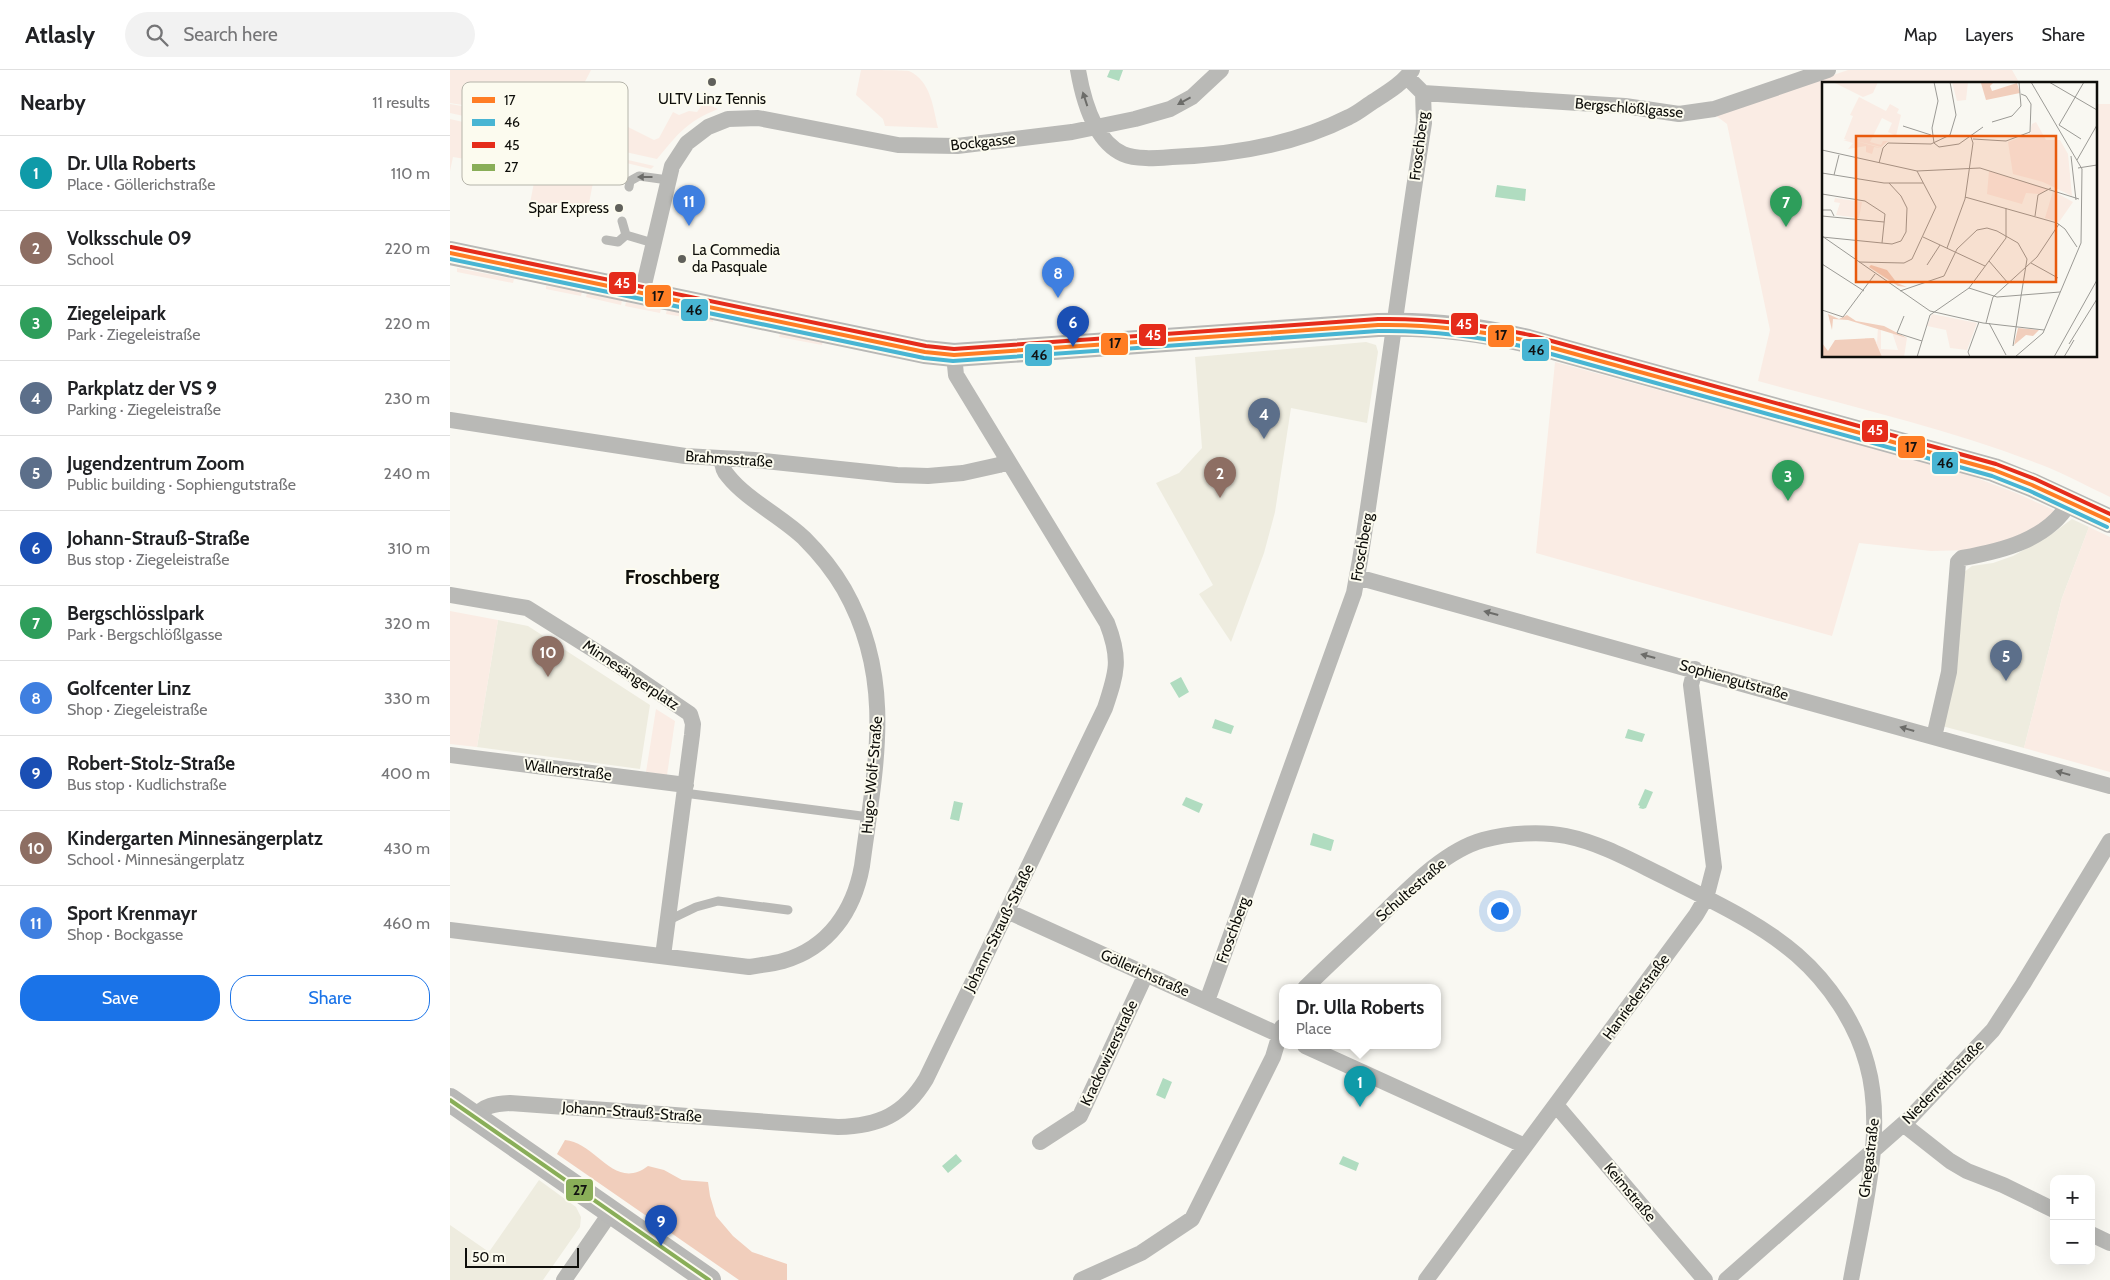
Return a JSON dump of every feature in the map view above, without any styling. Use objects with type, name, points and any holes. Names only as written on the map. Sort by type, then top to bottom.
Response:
[{"type":"street","points":[[1078,70],[1085,102],[1096,127],[1123,154],[1136,157],[1202,156],[1233,152],[1306,134],[1349,117],[1386,94],[1410,73]]},
{"type":"street","name":"Bockgasse","points":[[642,293],[672,166],[687,143],[708,127],[728,119],[758,118],[898,145],[957,146],[1072,132],[1135,120],[1170,109],[1192,97],[1221,70]]},
{"type":"street","name":"Bergschlößlgasse","points":[[1423,93],[1625,106],[1679,114],[1714,109],[1828,70]]},
{"type":"street","name":"Froschberg","points":[[1208,1001],[1351,600],[1357,577],[1391,358],[1397,296],[1424,122],[1423,93],[1410,73]]},
{"type":"street","points":[[450,253],[925,352],[954,355],[1394,324],[1460,327],[1521,339],[1994,470],[2110,521]]},
{"type":"street","name":"Johann-Strauß-Straße","points":[[475,1117],[480,1109],[484,1107],[510,1103],[838,1127],[868,1125],[884,1120],[908,1104],[926,1079],[1105,708],[1116,671],[1117,656],[1114,640],[1107,623],[956,376],[954,355]]},
{"type":"street","name":"Brahmsstraße","points":[[450,420],[685,456],[755,460],[850,472],[928,476],[963,473],[999,465],[1007,461]]},
{"type":"street","name":"Hugo-Wolf-Straße","points":[[450,930],[749,967],[784,960],[814,947],[839,923],[851,906],[858,886],[878,742],[875,681],[860,626],[844,589],[827,563],[797,533],[735,483],[722,466],[722,459]]},
{"type":"street","points":[[1934,737],[1949,672],[1958,562],[1962,558],[2012,547],[2029,539],[2053,524],[2064,513],[2070,502]]},
{"type":"street","name":"Sophiengutstraße","points":[[1357,577],[1695,669],[2110,786]]},
{"type":"street","name":"Minnesängerplatz","points":[[450,595],[527,608],[618,665],[690,714],[693,724],[685,789]]},
{"type":"street","name":"Hanriederstraße","points":[[1426,1280],[1696,915],[1706,898],[1714,867],[1691,685],[1695,669]]},
{"type":"street","name":"Wallnerstraße","points":[[450,754],[685,789]]},
{"type":"street","points":[[663,956],[685,789]]},
{"type":"street","name":"Schultestraße","points":[[1309,984],[1430,871],[1457,852],[1482,840],[1540,834],[1566,836],[1592,843],[1625,857],[1706,898]]},
{"type":"street","name":"Niederreithstraße","points":[[1726,1280],[1903,1124],[1952,1075],[1999,1022],[2110,841]]},
{"type":"street","name":"Ghegastraße","points":[[1706,898],[1742,918],[1797,955],[1816,975],[1839,1005],[1855,1032],[1868,1065],[1873,1088],[1875,1117],[1873,1150],[1851,1280]]},
{"type":"street","name":"Göllerichstraße","points":[[1008,910],[1146,974],[1279,1031]]},
{"type":"street","name":"Krackowizerstraße","points":[[1040,1142],[1080,1116],[1146,974]]},
{"type":"street","points":[[1081,1280],[1141,1253],[1192,1219],[1279,1039]]},
{"type":"street","points":[[1312,1049],[1525,1146]]},
{"type":"street","points":[[450,1100],[709,1280]]},
{"type":"street","name":"Keimstraße","points":[[1556,1104],[1705,1280]]},
{"type":"street","points":[[1903,1124],[1950,1161],[1967,1171],[2003,1185],[2050,1208]]},
{"type":"street","points":[[564,1280],[611,1212]]},
{"type":"street","points":[[2095,1236],[2110,1243]]},
{"type":"lane","points":[[629,187],[630,181],[639,176],[668,180]]},
{"type":"lane","points":[[622,221],[626,235]]},
{"type":"lane","points":[[626,235],[653,243]]},
{"type":"lane","points":[[606,240],[618,242],[626,235]]},
{"type":"lane","points":[[685,789],[868,817]]},
{"type":"lane","points":[[667,921],[696,907],[718,901],[788,910]]},
{"type":"shaded area","points":[[450,70],[591,70],[585,82],[462,82],[462,105],[450,103]]},
{"type":"shaded area","points":[[861,70],[909,71],[916,75],[927,88],[930,95],[938,128],[885,126],[883,119],[856,95]]},
{"type":"shaded area","points":[[1110,70],[1123,70],[1119,81],[1107,77]]},
{"type":"shaded area","points":[[1848,70],[2012,70],[2019,82],[1822,82],[1822,358],[2098,358],[2098,104],[2110,104],[2110,497],[2068,476],[1972,440],[1758,381],[1770,330],[1727,124],[1715,115]]},
{"type":"shaded area","points":[[450,104],[462,106],[462,116],[450,113]]},
{"type":"shaded area","points":[[707,104],[718,109],[690,124],[657,159],[628,153],[628,127],[654,140],[659,138],[673,112],[679,115],[689,111],[697,112],[702,105]]},
{"type":"shaded area","points":[[450,119],[462,122],[462,158],[453,157],[450,171]]},
{"type":"shaded area","points":[[628,160],[654,166],[651,169],[628,163]]},
{"type":"shaded area","points":[[534,185],[592,185],[587,214],[530,203]]},
{"type":"shaded area","points":[[1497,185],[1526,189],[1525,201],[1495,197]]},
{"type":"shaded area","points":[[457,268],[514,279],[513,283],[457,272]]},
{"type":"shaded area","points":[[546,286],[582,292],[581,296],[546,289]]},
{"type":"shaded area","points":[[587,293],[622,301],[621,305],[586,297]]},
{"type":"shaded area","points":[[626,302],[661,309],[660,313],[625,306]]},
{"type":"shaded area","points":[[667,309],[713,319],[713,322],[666,314]]},
{"type":"shaded area","points":[[780,333],[823,341],[822,345],[779,337]]},
{"type":"shaded area","points":[[1366,342],[1376,345],[1378,352],[1367,423],[1291,408],[1275,512],[1264,553],[1231,642],[1199,594],[1213,585],[1156,483],[1179,473],[1202,448],[1195,357]]},
{"type":"shaded area","points":[[1555,362],[1961,472],[2054,510],[2051,517],[2025,534],[1974,550],[1931,551],[1859,543],[1832,636],[1536,553]]},
{"type":"shaded area","points":[[2072,519],[2089,527],[2062,598],[2024,748],[1942,726],[1963,573],[1972,566],[1993,563],[2013,556],[2053,533]]},
{"type":"shaded area","points":[[2089,527],[2110,537],[2110,772],[2024,748],[2062,598]]},
{"type":"shaded area","points":[[450,611],[498,620],[477,747],[450,744]]},
{"type":"shaded area","points":[[498,620],[528,626],[650,705],[640,769],[477,747]]},
{"type":"shaded area","points":[[1181,677],[1189,692],[1179,698],[1170,683]]},
{"type":"shaded area","points":[[656,709],[675,721],[667,775],[646,772]]},
{"type":"shaded area","points":[[1215,719],[1234,726],[1231,734],[1212,728]]},
{"type":"shaded area","points":[[1628,729],[1645,734],[1642,742],[1625,738]]},
{"type":"shaded area","points":[[1645,789],[1653,792],[1646,808],[1643,809],[1639,808],[1640,806],[1638,805]]},
{"type":"shaded area","points":[[1186,797],[1203,804],[1199,813],[1182,805]]},
{"type":"shaded area","points":[[954,801],[963,803],[959,821],[950,819]]},
{"type":"shaded area","points":[[1313,833],[1334,840],[1331,851],[1310,845]]},
{"type":"shaded area","points":[[1163,1078],[1172,1082],[1165,1099],[1156,1095]]},
{"type":"shaded area","points":[[565,1140],[576,1143],[605,1164],[625,1173],[636,1172],[648,1166],[664,1170],[682,1180],[708,1182],[716,1216],[733,1236],[752,1252],[787,1264],[787,1280],[739,1280],[557,1154]]},
{"type":"shaded area","points":[[956,1154],[962,1161],[948,1173],[942,1166]]},
{"type":"shaded area","points":[[1343,1156],[1359,1163],[1356,1171],[1339,1164]]},
{"type":"shaded area","points":[[539,1180],[576,1207],[581,1217],[580,1227],[543,1280],[450,1280],[450,1225],[489,1252]]},
{"type":"transit line","name":"45","points":[[451,247],[926,346],[954,349],[1378,319],[1454,322],[1492,328],[1530,335],[1996,464],[2035,479],[2110,514]]},
{"type":"transit line","name":"17","points":[[450,253],[925,352],[954,355],[1378,325],[1453,328],[1491,334],[1528,341],[1994,470],[2032,485],[2110,521]]},
{"type":"transit line","name":"46","points":[[450,259],[924,358],[953,361],[1378,331],[1453,334],[1526,347],[1992,476],[2030,491],[2107,527]]},
{"type":"transit line","name":"27","points":[[450,1100],[709,1280]]},
{"type":"place","name":"ULTV Linz Tennis","points":[[712,82]]},
{"type":"place","name":"Spar Express","points":[[619,208]]},
{"type":"place","name":"Sport Krenmayr","points":[[689,226]]},
{"type":"place","name":"Bergschlösslpark","points":[[1786,227]]},
{"type":"place","name":"La Commedia da Pasquale","points":[[682,259]]},
{"type":"place","name":"Golfcenter Linz","points":[[1058,298]]},
{"type":"place","name":"Johann-Strauß-Straße","points":[[1073,347]]},
{"type":"place","name":"Parkplatz der VS 9","points":[[1264,439]]},
{"type":"place","name":"Volksschule 09","points":[[1220,498]]},
{"type":"place","name":"Ziegeleipark","points":[[1788,501]]},
{"type":"place","name":"Kindergarten Minnesängerplatz","points":[[548,677]]},
{"type":"place","name":"Jugendzentrum Zoom","points":[[2006,681]]},
{"type":"place","name":"Dr. Ulla Roberts","points":[[1360,1107]]},
{"type":"place","name":"Robert-Stolz-Straße","points":[[661,1246]]},
{"type":"district","name":"Froschberg","points":[[672,577]]}]
